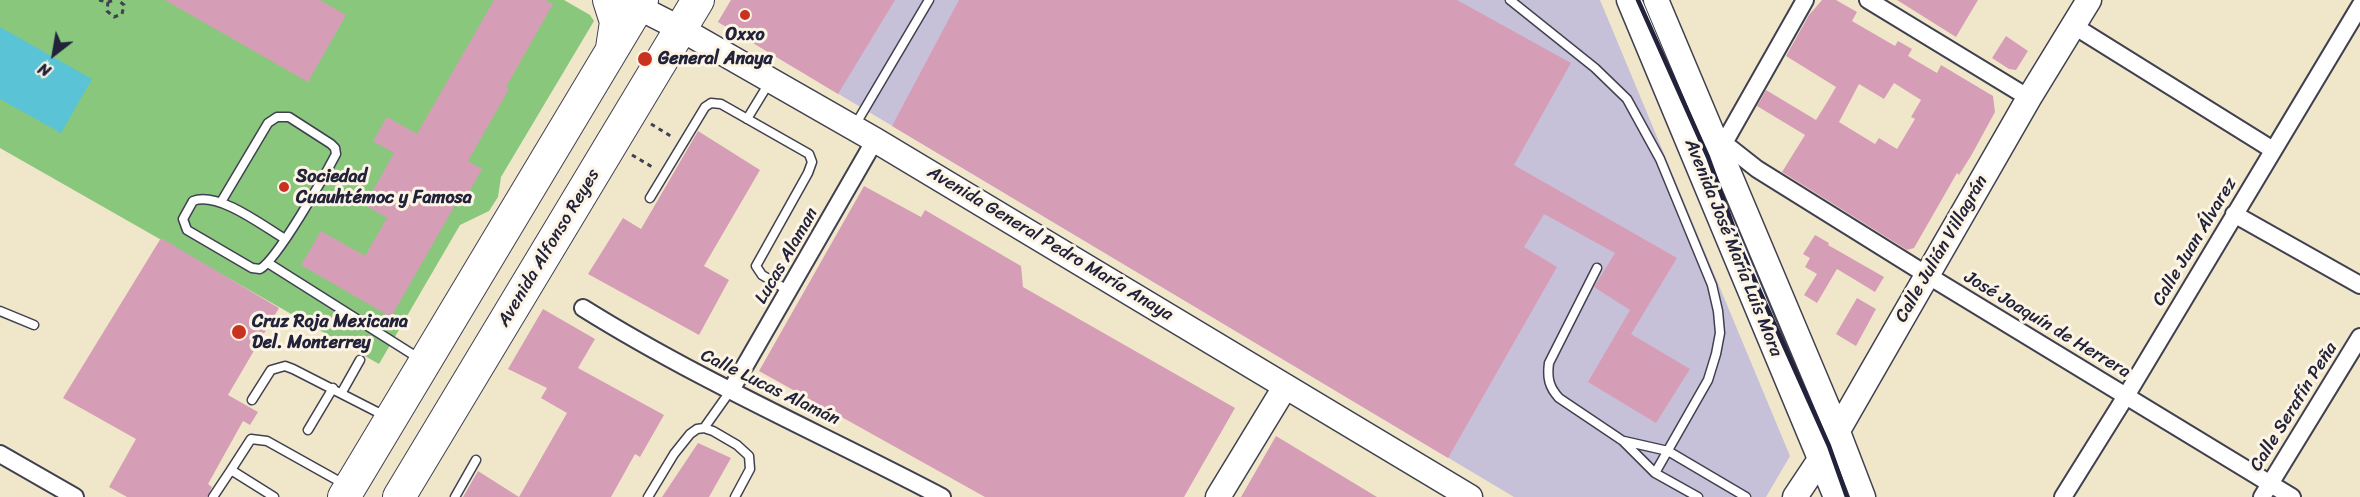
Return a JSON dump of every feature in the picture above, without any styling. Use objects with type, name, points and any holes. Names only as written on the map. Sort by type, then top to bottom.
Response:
[{"type":"highway","name":"Avenida Alfonso Reyes","points":[[399,497],[698,0]]},
{"type":"highway","points":[[347,492],[607,59],[628,2]]},
{"type":"street","name":"Avenida José María Luis Mora","points":[[1629,0],[1828,480]]},
{"type":"street","name":"Avenida José María Luis Mora","points":[[1656,0],[1721,146],[1865,495]]},
{"type":"street","points":[[1697,160],[1708,157],[1721,146],[1805,0]]},
{"type":"street","points":[[1868,0],[2029,98]]},
{"type":"street","name":"Calle Julián Villagrán","points":[[1795,497],[1828,480],[1838,432],[2029,98],[2089,0]]},
{"type":"street","name":"Avenida General Pedro María Anaya","points":[[628,2],[681,29],[875,140],[1470,497]]},
{"type":"street","name":"Calle Juan Álvarez","points":[[2063,497],[2360,6]]},
{"type":"street","points":[[2074,26],[2272,150]]},
{"type":"street","name":"Lucas Alaman","points":[[731,390],[875,140]]},
{"type":"street","name":"José Joaquín de Herrera","points":[[1721,146],[2126,396],[2266,490],[2292,497]]},
{"type":"street","points":[[2234,214],[2360,285]]},
{"type":"street","name":"Calle Lucas Alamán","points":[[584,308],[660,354],[942,497]]},
{"type":"street","name":"Calle Serafín Peña","points":[[2266,490],[2360,337]]},
{"type":"street","points":[[1218,497],[1286,387]]},
{"type":"street","points":[[0,454],[75,497]]},
{"type":"street","points":[[1828,480],[1865,495]]},
{"type":"lane","points":[[854,128],[929,0]]},
{"type":"lane","points":[[1510,0],[1581,57],[1627,99],[1660,159],[1712,285],[1720,333],[1716,354],[1708,380],[1655,473]]},
{"type":"lane","points":[[747,119],[771,80]]},
{"type":"lane","points":[[650,198],[705,107],[711,104],[721,104],[800,148],[812,158],[808,173],[756,266],[762,275],[789,291]]},
{"type":"lane","points":[[221,202],[268,123],[277,117],[289,117],[331,144],[336,151],[326,172],[285,239],[268,263],[260,269],[252,268],[185,227],[183,219],[193,201],[200,199],[221,202],[285,239]]},
{"type":"lane","points":[[268,263],[425,362]]},
{"type":"lane","points":[[1597,268],[1549,363],[1547,377],[1551,390],[1559,398],[1623,441],[1655,473],[1698,497]]},
{"type":"lane","points":[[0,311],[34,325]]},
{"type":"lane","points":[[308,430],[360,360]]},
{"type":"lane","points":[[252,400],[266,376],[276,367],[285,366],[391,419]]},
{"type":"lane","points":[[704,428],[731,390]]},
{"type":"lane","points":[[648,497],[684,441],[697,429],[704,428],[737,445],[749,456],[750,469],[735,497]]},
{"type":"lane","points":[[213,497],[251,439],[255,438],[267,441],[347,492]]},
{"type":"lane","points":[[1623,441],[1668,451],[1746,497]]},
{"type":"lane","points":[[455,497],[476,460]]},
{"type":"lane","points":[[231,470],[274,497]]},
{"type":"path","points":[[99,0],[108,2],[116,0],[124,5],[122,14],[114,17],[107,11],[108,2]]},
{"type":"path","points":[[630,112],[683,144]]},
{"type":"path","points":[[612,143],[664,174]]},
{"type":"shaded area","points":[[731,0],[1600,0],[1790,456],[1766,497],[1514,497],[718,22]]},
{"type":"green space","name":"Sociedad Cuauhtémoc y Famosa","points":[[0,0],[564,0],[590,15],[594,21],[501,177],[498,197],[489,211],[460,225],[379,364],[0,148]]},
{"type":"water","points":[[0,27],[92,79],[61,133],[0,99]]},
{"type":"building","points":[[165,0],[320,0],[346,15],[308,82]]},
{"type":"building","name":"Sociedad Cuauhtémoc y Famosa","points":[[494,0],[545,0],[553,4],[506,87],[509,89],[468,161],[482,169],[467,196],[462,193],[391,317],[301,265],[321,231],[365,256],[387,218],[365,205],[394,153],[373,141],[387,117],[417,134]]},
{"type":"building","points":[[731,0],[895,0],[838,94],[718,22]]},
{"type":"building","points":[[959,0],[1457,0],[1571,63],[1514,165],[1677,258],[1631,334],[1690,369],[1656,423],[1588,382],[1630,310],[1594,287],[1615,253],[1544,214],[1524,247],[1557,267],[1448,458],[892,126]]},
{"type":"building","points":[[1822,0],[1836,0],[1857,12],[1852,21],[1895,46],[1898,41],[1912,49],[1908,56],[1937,73],[1941,65],[1993,96],[1995,112],[1971,156],[1959,175],[1957,173],[1914,248],[1907,250],[1782,172],[1805,135],[1757,106],[1766,90],[1816,120],[1836,87],[1786,56],[1809,15]],"holes":[[[1894,83],[1921,100],[1911,117],[1915,119],[1897,149],[1879,138],[1875,144],[1839,122],[1859,84],[1884,99]]]},
{"type":"building","points":[[1897,0],[1978,0],[1956,37]]},
{"type":"building","points":[[2006,36],[2028,51],[2016,70],[2009,69],[1992,58]]},
{"type":"building","points":[[698,131],[760,170],[704,266],[729,280],[699,335],[588,274],[623,218],[641,229]]},
{"type":"building","points":[[864,186],[921,217],[925,210],[1021,266],[1023,287],[1235,408],[1184,497],[985,497],[759,371]]},
{"type":"building","points":[[1815,235],[1884,277],[1875,292],[1837,269],[1817,303],[1804,295],[1817,274],[1805,267],[1810,258],[1803,254]]},
{"type":"building","points":[[161,238],[279,308],[228,395],[258,412],[250,425],[243,421],[208,484],[212,487],[207,497],[127,497],[109,487],[136,439],[63,398]]},
{"type":"building","points":[[1857,298],[1876,309],[1856,346],[1836,334]]},
{"type":"building","points":[[543,309],[595,339],[578,368],[664,415],[640,457],[635,454],[611,497],[519,497],[567,413],[541,398],[547,388],[508,369]]},
{"type":"building","points":[[1276,436],[1377,497],[1241,497]]},
{"type":"building","points":[[698,443],[731,458],[709,497],[662,497]]},
{"type":"building","points":[[478,471],[519,497],[463,497]]},
{"type":"railway","points":[[1638,0],[1708,157],[1743,254],[1829,446],[1847,497]]},
{"type":"place","name":"Oxxo","points":[[745,15]]},
{"type":"place","name":"General Anaya","points":[[645,59]]},
{"type":"place","name":"Sociedad Cuauhtémoc y Famosa","points":[[284,187]]},
{"type":"place","name":"Cruz Roja Mexicana Del. Monterrey","points":[[239,332]]}]
